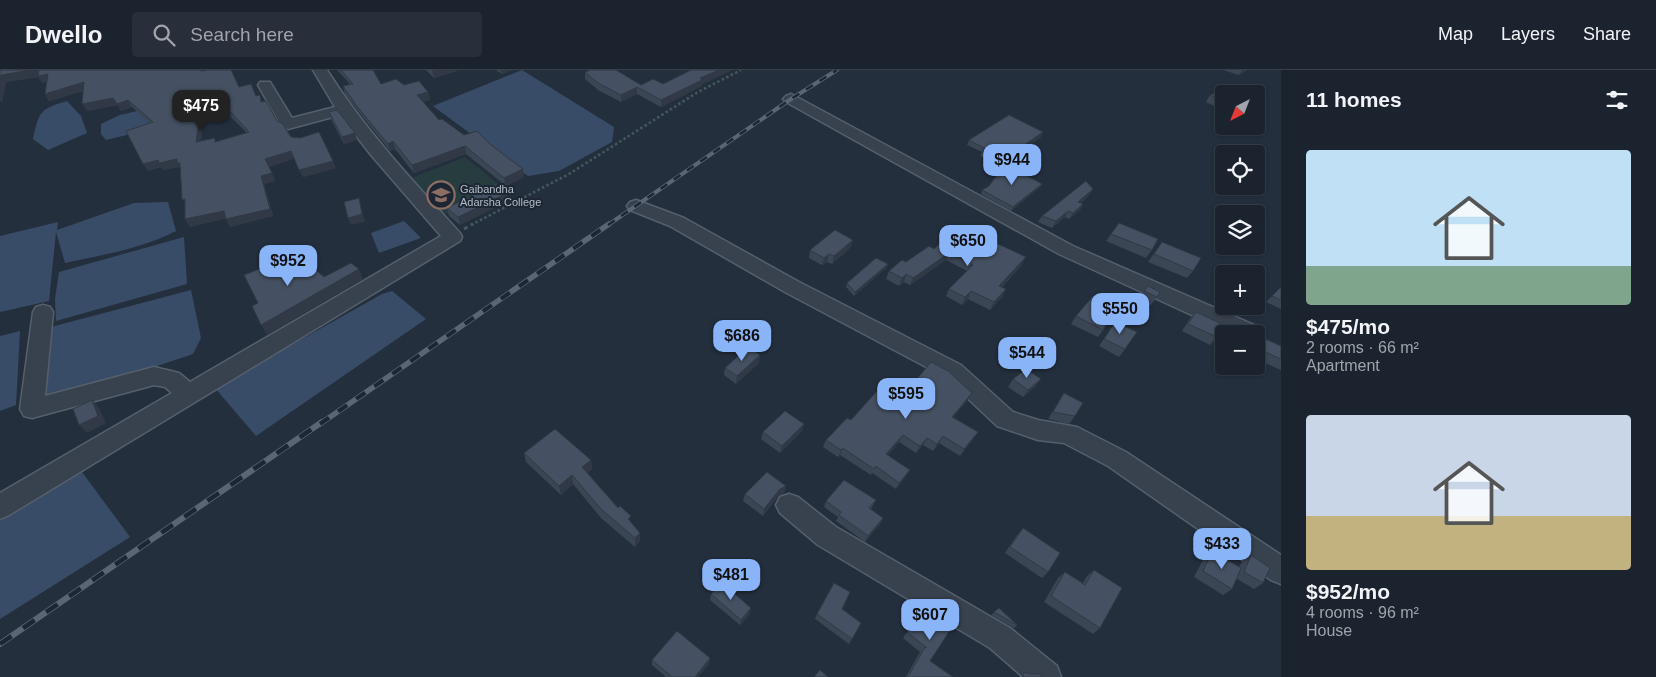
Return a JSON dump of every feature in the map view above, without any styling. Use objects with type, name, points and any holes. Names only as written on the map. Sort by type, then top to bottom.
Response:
[{"type":"street","points":[[0,507],[453,237],[377,151],[344,109],[320,70]]},
{"type":"street","points":[[265,85],[288,124],[344,109]]},
{"type":"street","points":[[791,100],[1066,250],[1233,325]]},
{"type":"street","points":[[636,206],[677,222],[792,286],[953,371],[1005,419],[1038,430],[1068,434],[1117,459],[1281,572]]},
{"type":"street","points":[[43,312],[32,409],[154,376],[170,379],[188,394]]},
{"type":"street","points":[[789,505],[827,536],[1000,638],[1046,677]]},
{"type":"path","points":[[453,237],[569,174],[698,92],[741,70]]},
{"type":"green space","points":[[465,157],[502,187],[440,217],[406,180]]},
{"type":"water","points":[[522,70],[614,127],[612,142],[559,171],[528,176],[433,106]]},
{"type":"water","points":[[67,101],[81,116],[87,133],[48,150],[33,139],[37,122],[42,112],[46,109]]},
{"type":"water","points":[[167,104],[172,124],[106,140],[101,134],[101,124],[120,115]]},
{"type":"water","points":[[168,202],[176,231],[121,251],[65,263],[56,232],[49,301],[0,312],[0,236],[58,222],[57,230],[134,203]]},
{"type":"water","points":[[404,221],[421,238],[379,253],[371,233]]},
{"type":"water","points":[[184,237],[187,284],[56,321],[55,299],[59,272]]},
{"type":"water","points":[[191,290],[201,338],[193,354],[68,396],[43,395],[51,327]]},
{"type":"water","points":[[392,291],[426,319],[256,436],[215,388],[382,294]]},
{"type":"water","points":[[20,331],[16,405],[0,411],[0,336]]},
{"type":"water","points":[[82,472],[130,537],[0,619],[0,518]]},
{"type":"building","points":[[0,70],[31,70],[1,75],[0,81]]},
{"type":"building","points":[[39,70],[231,70],[239,87],[251,84],[256,96],[260,95],[261,102],[266,101],[277,121],[282,123],[291,137],[300,138],[319,132],[333,161],[299,170],[291,151],[265,159],[272,173],[261,176],[270,209],[226,219],[224,211],[185,219],[185,199],[182,200],[180,163],[177,163],[177,159],[159,163],[158,160],[143,164],[126,131],[153,122],[128,100],[117,104],[113,98],[82,104],[84,82],[45,94],[48,74],[38,76]],"holes":[[[228,109],[249,132],[215,142],[215,138],[196,142],[200,115]]]},
{"type":"building","points":[[341,70],[373,70],[381,84],[396,79],[404,85],[419,81],[428,92],[417,95],[439,120],[442,119],[464,135],[477,131],[491,145],[523,169],[504,178],[465,146],[412,165],[393,141],[388,144],[356,105],[343,86],[353,84]]},
{"type":"building","points":[[590,70],[616,70],[641,85],[653,79],[663,84],[691,70],[719,70],[700,78],[702,80],[661,100],[637,87],[621,95],[598,83],[585,72]]},
{"type":"building","points":[[337,110],[355,133],[342,137],[329,112]]},
{"type":"building","points":[[1009,115],[1043,132],[1020,148],[1005,163],[982,151],[986,149],[969,140]]},
{"type":"building","points":[[1005,164],[1042,184],[1013,207],[982,190],[989,186]]},
{"type":"building","points":[[1086,181],[1093,189],[1078,202],[1083,204],[1073,213],[1068,211],[1056,221],[1042,216]]},
{"type":"building","points":[[495,184],[507,193],[458,217],[447,208]]},
{"type":"building","points":[[359,198],[362,214],[348,218],[344,202]]},
{"type":"building","points":[[1119,223],[1158,239],[1152,250],[1111,234]]},
{"type":"building","points":[[835,230],[853,240],[834,256],[829,254],[824,258],[810,250]]},
{"type":"building","points":[[947,237],[984,254],[996,243],[1026,257],[999,286],[1006,289],[994,302],[971,291],[965,297],[949,289],[973,265],[949,253],[913,278],[906,274],[902,278],[889,271],[902,260],[906,262],[929,246],[934,249]]},
{"type":"building","points":[[1162,242],[1201,258],[1193,271],[1154,254]]},
{"type":"building","points":[[293,256],[304,276],[316,270],[324,277],[351,263],[359,269],[261,325],[252,306],[258,303],[244,275]]},
{"type":"building","points":[[876,258],[888,264],[855,292],[847,283]]},
{"type":"building","points":[[1148,286],[1160,292],[1157,297],[1144,291]]},
{"type":"building","points":[[1281,287],[1281,300],[1272,296]]},
{"type":"building","points":[[1106,295],[1121,302],[1103,330],[1076,316],[1093,296],[1103,300]]},
{"type":"building","points":[[1196,312],[1224,325],[1215,325],[1215,336],[1188,324]]},
{"type":"building","points":[[1115,322],[1137,332],[1125,349],[1104,339]]},
{"type":"building","points":[[1265,339],[1281,346],[1281,359],[1265,352]]},
{"type":"building","points":[[748,347],[760,355],[737,376],[725,368]]},
{"type":"building","points":[[931,362],[948,371],[972,393],[952,417],[978,432],[964,449],[943,436],[937,444],[927,438],[920,446],[903,435],[886,454],[910,470],[899,483],[876,466],[874,469],[843,448],[841,450],[826,440],[847,418],[851,420],[886,381],[906,392]]},
{"type":"building","points":[[1026,369],[1041,379],[1028,390],[1013,379]]},
{"type":"building","points":[[1064,393],[1083,403],[1075,416],[1053,412]]},
{"type":"building","points":[[92,400],[98,416],[79,425],[73,409]]},
{"type":"building","points":[[785,411],[804,424],[782,446],[763,432]]},
{"type":"building","points":[[555,429],[591,460],[582,467],[618,508],[620,506],[631,516],[628,519],[640,533],[635,538],[601,509],[572,475],[559,486],[524,453]]},
{"type":"building","points":[[767,472],[786,486],[780,489],[764,509],[745,494]]},
{"type":"building","points":[[844,480],[876,500],[869,508],[883,518],[868,536],[839,515],[841,512],[826,501]]},
{"type":"building","points":[[1023,528],[1060,553],[1048,572],[1010,547]]},
{"type":"building","points":[[1212,551],[1241,568],[1232,589],[1203,571]]},
{"type":"building","points":[[1251,555],[1270,568],[1263,583],[1244,572]]},
{"type":"building","points":[[1094,570],[1122,588],[1100,628],[1051,596],[1065,572],[1085,585]]},
{"type":"building","points":[[722,583],[751,608],[741,620],[711,594]]},
{"type":"building","points":[[834,583],[850,592],[842,609],[861,623],[852,639],[817,614]]},
{"type":"building","points":[[927,604],[956,621],[930,661],[953,677],[908,677],[925,647],[927,648],[907,632]]},
{"type":"building","points":[[999,608],[1017,625],[994,612]]},
{"type":"building","points":[[677,631],[710,658],[695,677],[672,677],[652,660]]},
{"type":"building","points":[[820,670],[828,677],[814,677]]},
{"type":"building","points":[[1025,672],[1039,674],[1042,677],[1022,677]]},
{"type":"railway","points":[[608,225],[791,99],[837,70]]},
{"type":"railway","points":[[320,424],[609,224]]},
{"type":"railway","points":[[0,644],[322,422]]},
{"type":"place","name":"Gaibandha Adarsha College","points":[[441,195]]}]
